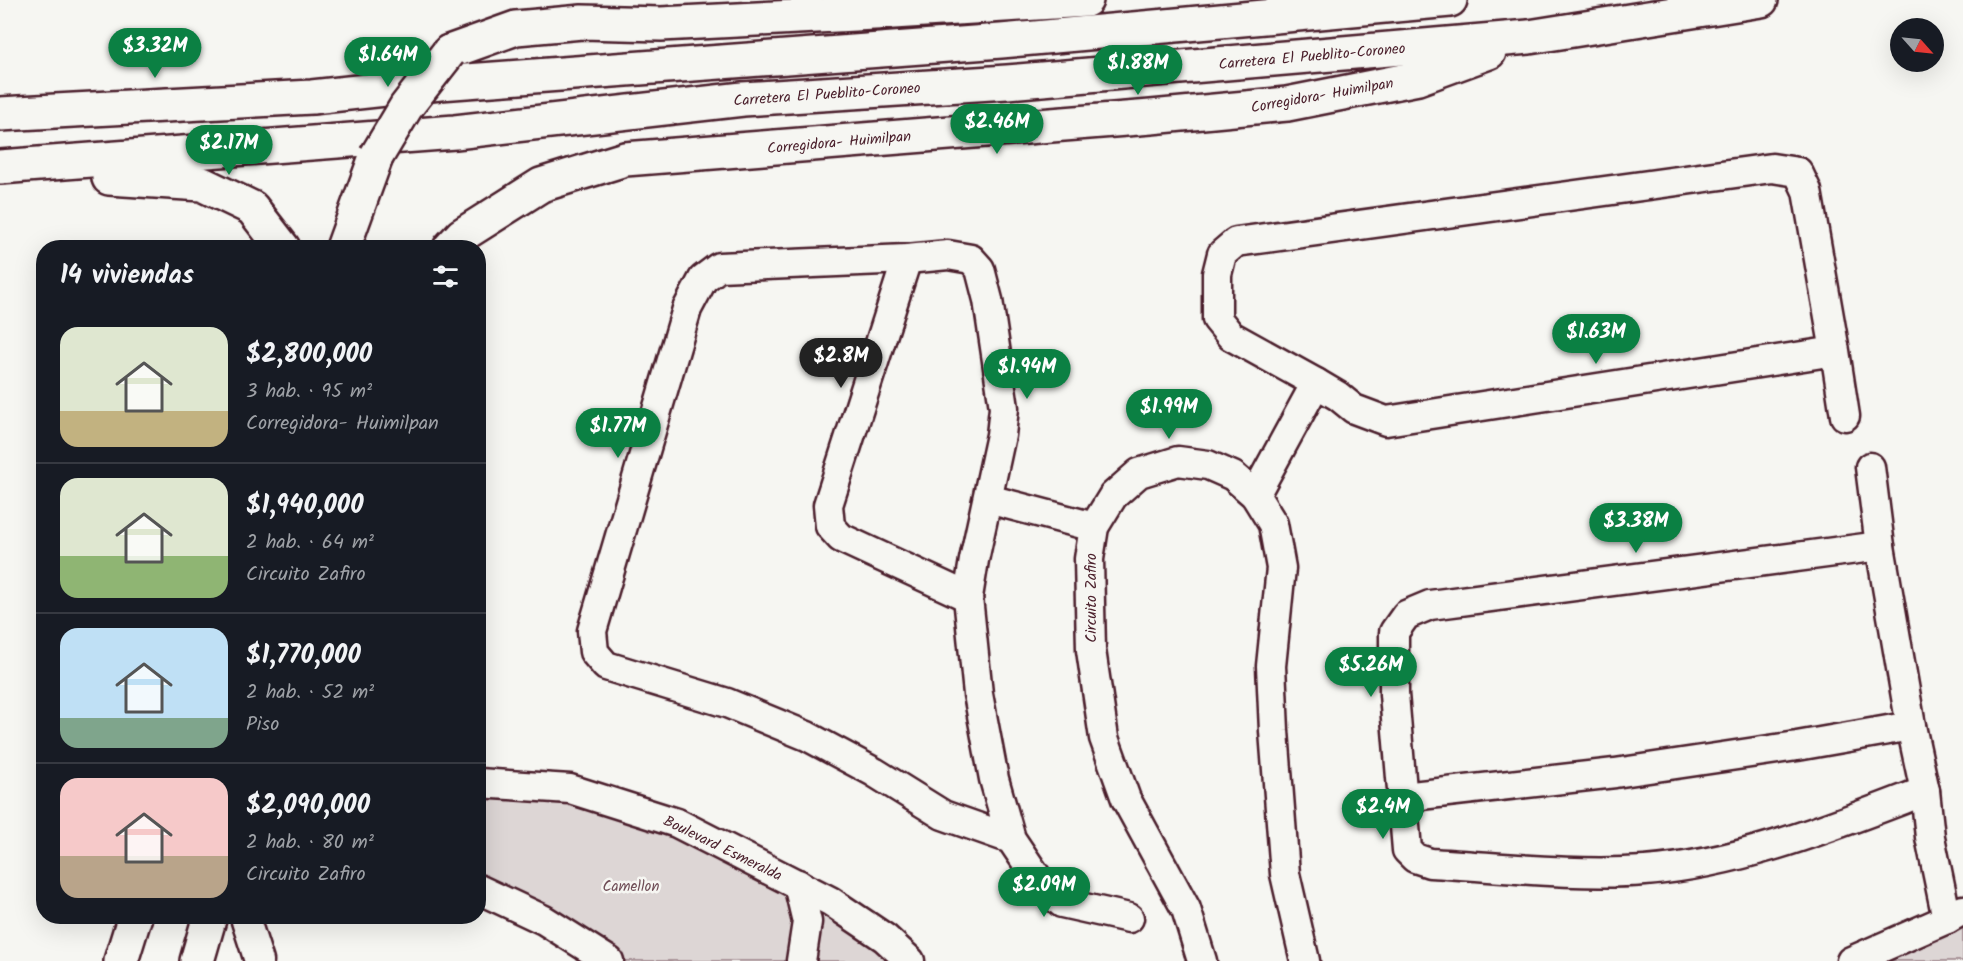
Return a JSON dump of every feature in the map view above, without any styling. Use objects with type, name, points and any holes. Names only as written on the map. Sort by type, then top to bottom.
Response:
[{"type":"main road","points":[[346,240],[376,157],[406,106],[449,52],[516,28],[582,22],[661,24],[1086,0]]},
{"type":"main road","points":[[1270,0],[1408,4]]},
{"type":"main road","points":[[0,114],[312,97],[440,83],[1012,40],[1450,0]]},
{"type":"main road","name":"Carretera El Pueblito-Coroneo","points":[[0,167],[454,132],[743,99],[1007,82],[1529,37],[1761,0]]},
{"type":"main road","name":"Corregidora- Huimilpan","points":[[457,240],[541,185],[625,159],[1287,104],[1418,78],[1529,37]]},
{"type":"main road","points":[[0,186],[119,177],[202,184],[252,208],[277,240]]},
{"type":"main road","points":[[121,961],[133,924]]},
{"type":"main road","points":[[197,961],[208,924]]},
{"type":"street","points":[[1835,351],[1386,421],[1354,409],[1338,396],[1231,336],[1217,319],[1217,274],[1222,254],[1236,242],[1772,168],[1798,172],[1807,191],[1835,351],[1845,416]]},
{"type":"street","points":[[1011,839],[942,815],[874,772],[807,736],[727,704],[606,666],[594,652],[592,631],[687,309],[703,279],[719,267],[907,259],[948,255],[971,259],[980,269],[988,300],[1004,408],[1001,435],[968,597],[978,694],[994,779],[1011,839],[1042,885],[1062,903],[1129,918]]},
{"type":"street","points":[[907,259],[828,505],[830,526],[841,538],[968,597]]},
{"type":"street","points":[[1255,495],[1316,383]]},
{"type":"street","name":"Circuito Zafiro","points":[[1202,961],[1186,909],[1126,799],[1104,738],[1091,650],[1089,559],[1094,528],[1113,496],[1139,473],[1178,461],[1208,465],[1233,476],[1255,495],[1273,524],[1281,568],[1271,666],[1274,731],[1285,874],[1305,961]]},
{"type":"street","points":[[1851,961],[1955,914],[1930,837],[1925,791],[1911,726],[1880,546],[1870,467]]},
{"type":"street","points":[[988,499],[1094,528]]},
{"type":"street","points":[[1880,546],[1430,605],[1406,615],[1394,632],[1394,694],[1407,850],[1415,858],[1430,863],[1581,872],[1644,871],[1717,861],[1800,838],[1925,791]]},
{"type":"street","points":[[1403,797],[1615,773],[1797,746],[1911,726]]},
{"type":"street","name":"Boulevard Esmeralda","points":[[486,784],[570,789],[677,823],[830,901],[885,938],[910,961]]},
{"type":"street","points":[[798,884],[807,922],[801,961]]},
{"type":"street","points":[[486,893],[544,920],[609,961]]},
{"type":"street","points":[[247,924],[259,961]]},
{"type":"green space","name":"Camellon","points":[[486,784],[677,823],[910,961],[609,961],[486,893]]},
{"type":"green space","points":[[1963,910],[1963,961],[1851,961]]}]
